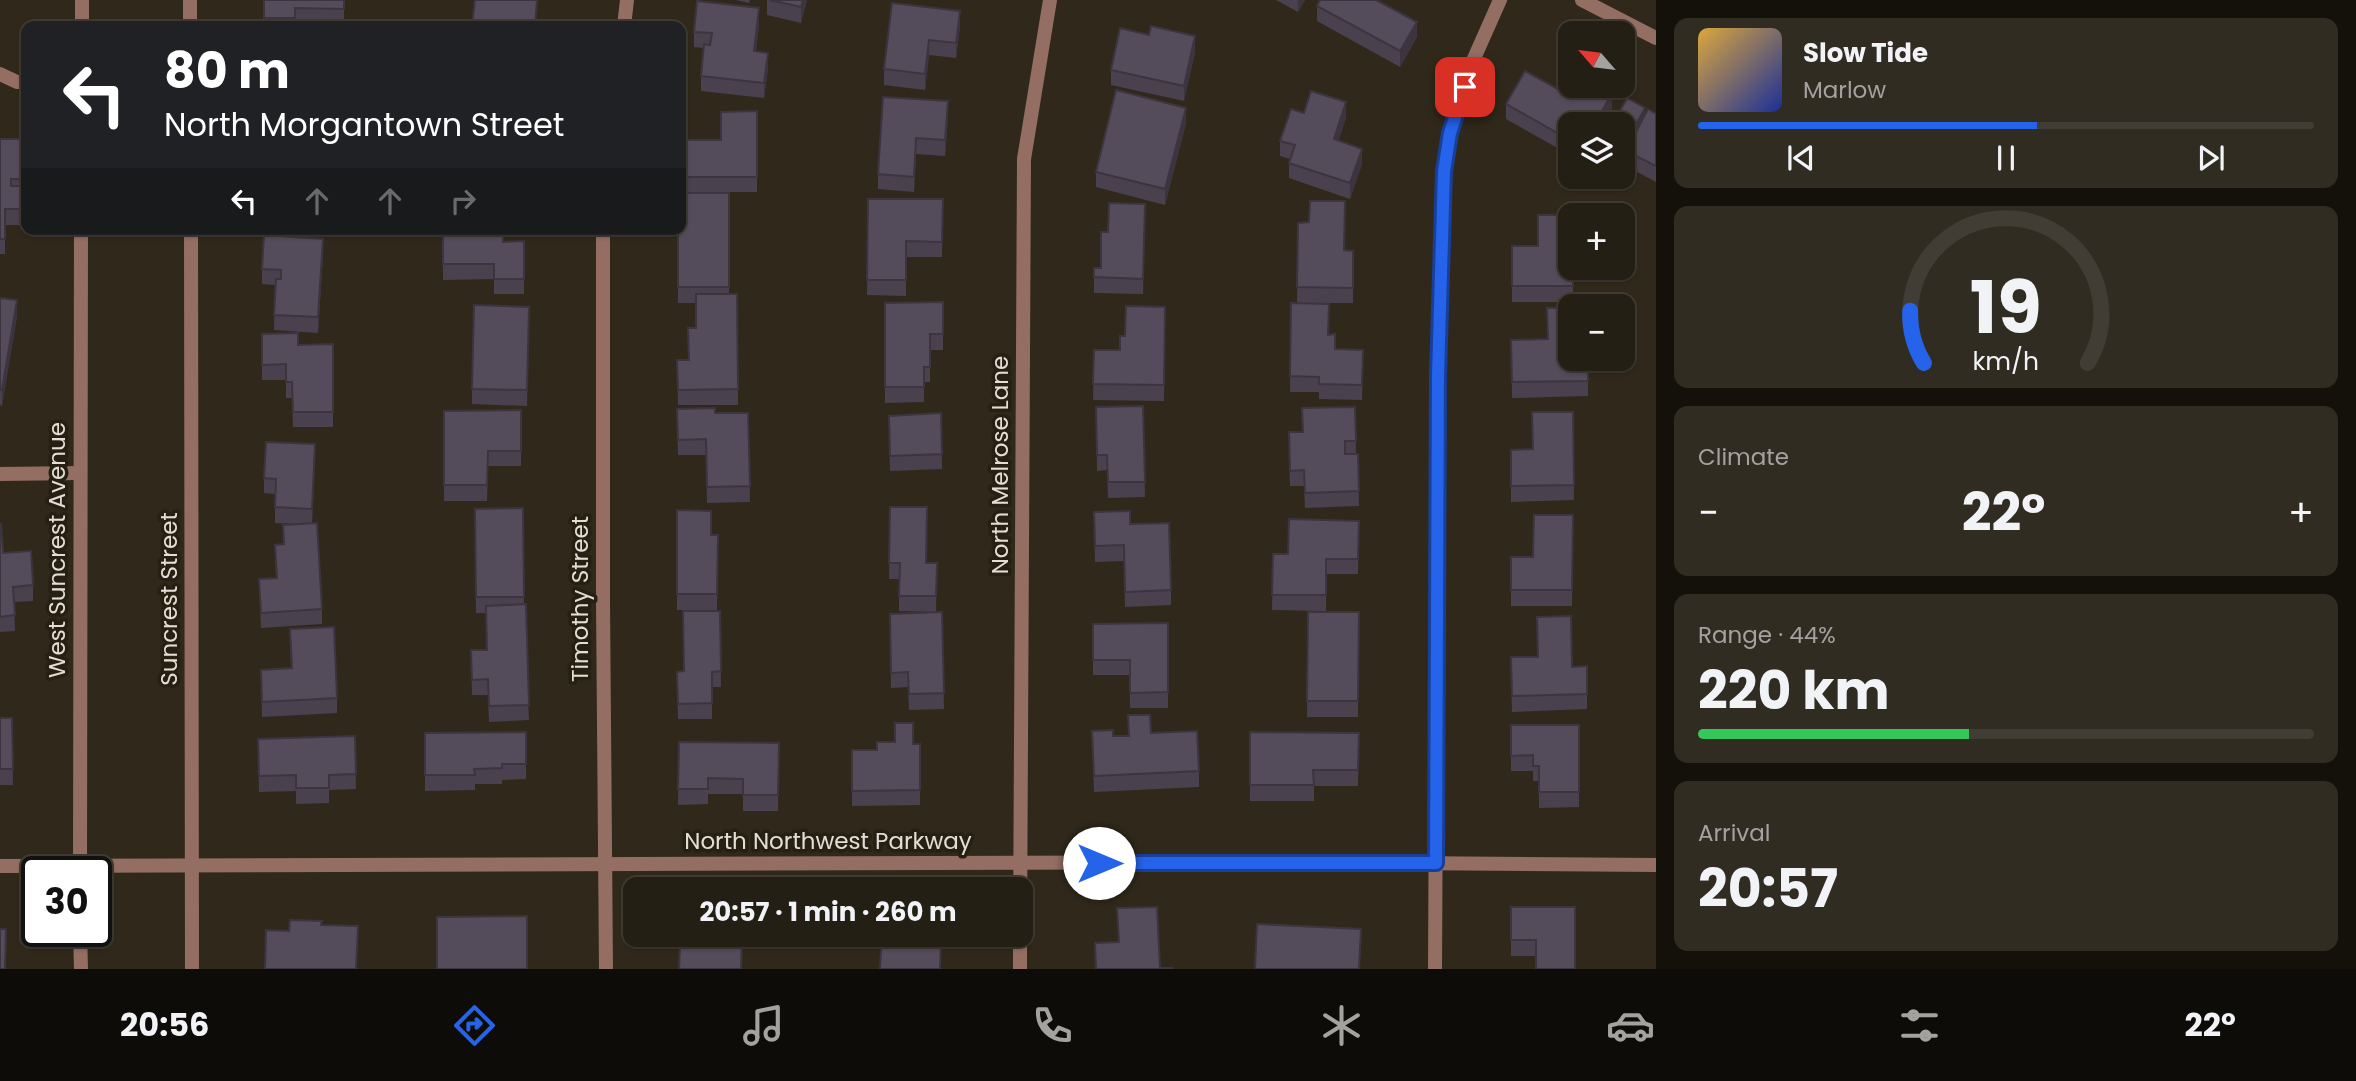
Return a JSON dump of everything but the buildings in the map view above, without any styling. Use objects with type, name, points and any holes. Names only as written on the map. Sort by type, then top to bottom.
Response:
[{"type":"street","points":[[82,0],[82,21]]},
{"type":"street","points":[[190,0],[190,21]]},
{"type":"street","points":[[625,21],[627,0]]},
{"type":"street","name":"North Melrose Lane","points":[[1022,877],[1024,159],[1050,0]]},
{"type":"street","points":[[1435,969],[1438,376],[1444,171],[1450,133],[1472,63],[1500,0]]},
{"type":"street","points":[[1582,0],[1656,38]]},
{"type":"street","points":[[0,74],[21,82]]},
{"type":"street","name":"West Suncrest Avenue","points":[[80,856],[81,235]]},
{"type":"street","name":"Suncrest Street","points":[[191,235],[192,969]]},
{"type":"street","name":"Timothy Street","points":[[604,235],[606,969]]},
{"type":"street","points":[[0,474],[80,473]]},
{"type":"street","name":"North Northwest Parkway","points":[[112,868],[192,864],[1656,865]]},
{"type":"street","name":"North Northwest Parkway","points":[[0,866],[21,867]]},
{"type":"street","points":[[80,947],[80,969]]},
{"type":"street","name":"North Melrose Lane","points":[[1020,947],[1020,969]]},
{"type":"route","points":[[1099,863],[1436,863],[1438,376],[1444,171],[1450,133],[1465,87]]}]
